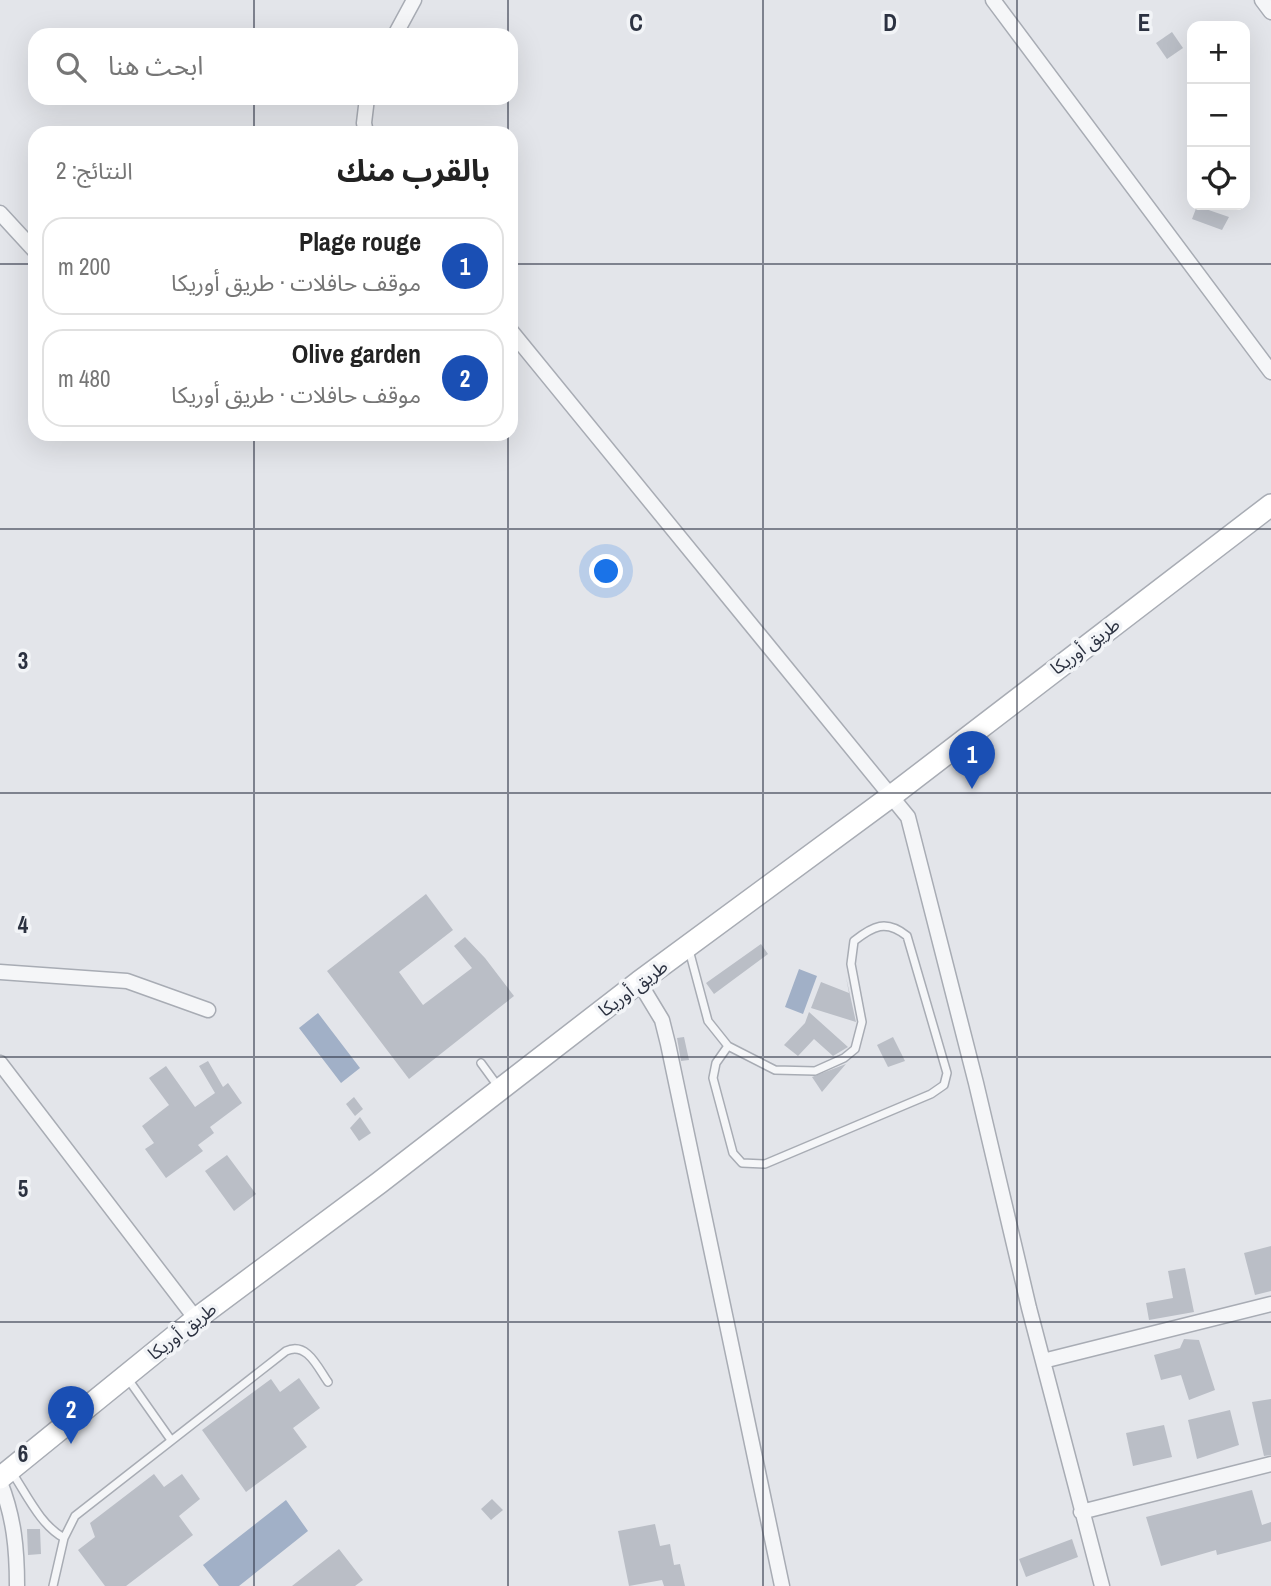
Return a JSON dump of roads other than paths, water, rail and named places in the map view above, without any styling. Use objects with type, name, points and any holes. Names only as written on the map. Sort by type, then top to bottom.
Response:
[{"type":"street","points":[[399,28],[414,0]]},
{"type":"street","points":[[993,0],[1271,372]]},
{"type":"street","points":[[1262,0],[1271,12]]},
{"type":"street","points":[[365,126],[366,105]]},
{"type":"street","points":[[0,213],[28,243]]},
{"type":"street","points":[[518,340],[908,817],[976,1083],[1042,1361],[1102,1586]]},
{"type":"street","name":"طريق أوريكا","points":[[4,1477],[196,1319],[379,1183],[639,982],[890,797],[1271,505]]},
{"type":"street","points":[[0,972],[127,981],[208,1010]]},
{"type":"street","points":[[639,982],[662,1020],[668,1044],[782,1586]]},
{"type":"street","points":[[0,1063],[196,1319]]},
{"type":"street","points":[[1042,1361],[1271,1304]]},
{"type":"street","points":[[1082,1512],[1271,1464]]},
{"type":"street","points":[[4,1477],[16,1533],[17,1586]]},
{"type":"lane","points":[[688,946],[708,1021],[728,1046],[775,1070],[815,1071],[844,1058],[855,1049],[862,1022],[851,964],[853,941],[865,932],[886,925],[896,928],[906,936],[947,1073],[944,1085],[931,1094],[765,1164],[742,1163],[733,1153],[713,1077],[716,1063],[728,1046]]},
{"type":"lane","points":[[481,1063],[500,1089]]},
{"type":"lane","points":[[53,1586],[64,1538],[75,1516],[290,1349],[299,1348],[307,1353],[328,1382]]},
{"type":"lane","points":[[126,1375],[171,1440]]},
{"type":"lane","points":[[4,1477],[56,1534],[64,1538]]},
{"type":"water","points":[[799,969],[817,976],[803,1014],[785,1007]]},
{"type":"water","points":[[318,1013],[360,1068],[341,1083],[299,1028]]},
{"type":"water","points":[[286,1500],[308,1531],[239,1586],[219,1586],[203,1565]]},
{"type":"place","name":"Plage rouge","points":[[972,789]]},
{"type":"place","name":"Olive garden","points":[[71,1444]]}]
